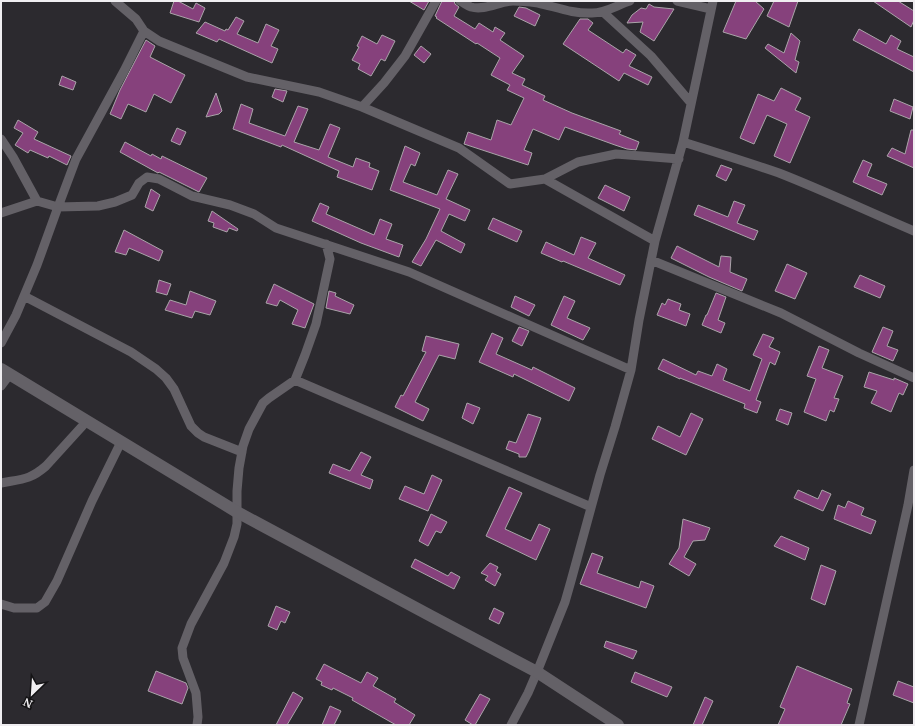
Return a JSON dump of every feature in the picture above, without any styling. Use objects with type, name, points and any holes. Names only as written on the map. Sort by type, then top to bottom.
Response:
[{"type":"street","points":[[115,1],[136,19],[144,31],[164,43],[247,77],[319,92],[362,107],[459,148],[510,184],[545,179],[578,162],[616,154],[679,159]]},
{"type":"street","points":[[362,107],[384,83],[405,56],[436,1]]},
{"type":"street","points":[[460,1],[471,7],[478,8],[504,2],[536,2],[563,10],[581,13],[603,12],[630,1]]},
{"type":"street","points":[[511,725],[537,672],[572,581],[591,507],[631,370],[651,260],[679,159],[712,5],[677,1]]},
{"type":"street","points":[[603,12],[650,56],[691,103]]},
{"type":"street","points":[[1,343],[16,315],[37,265],[76,159],[144,31]]},
{"type":"street","points":[[1,139],[13,157],[37,201]]},
{"type":"street","points":[[683,142],[745,161],[780,174],[914,231]]},
{"type":"street","points":[[1,213],[37,201],[58,207],[98,206],[132,195],[139,183],[147,177],[159,179],[192,196],[230,205],[254,214],[276,228],[409,272],[631,370]]},
{"type":"street","points":[[545,179],[655,242]]},
{"type":"street","points":[[197,725],[198,718],[196,693],[182,648],[191,624],[224,563],[234,537],[237,512],[237,491],[242,452],[249,429],[263,403],[295,380],[316,324],[330,259],[326,244]]},
{"type":"street","points":[[651,260],[781,313],[859,353],[914,378]]},
{"type":"street","points":[[24,296],[131,352],[156,369],[166,378],[174,389],[191,426],[198,433],[204,437],[242,452]]},
{"type":"street","points":[[1,386],[5,372],[237,512],[537,672],[618,725]]},
{"type":"street","points":[[295,380],[591,507]]},
{"type":"street","points":[[1,483],[32,477],[39,472],[86,422]]},
{"type":"street","points":[[1,604],[14,608],[37,608],[45,602],[57,581],[92,501],[121,442]]},
{"type":"street","points":[[859,725],[908,505],[914,470]]},
{"type":"building","points":[[174,1],[178,1],[193,9],[196,3],[205,8],[199,22],[170,13]]},
{"type":"building","points":[[409,1],[429,1],[424,10]]},
{"type":"building","points":[[442,1],[454,1],[459,7],[454,16],[475,29],[479,23],[493,32],[495,27],[505,33],[500,40],[524,56],[512,73],[525,79],[522,85],[545,96],[543,100],[572,113],[621,131],[619,134],[639,142],[636,150],[627,149],[565,127],[559,140],[533,129],[524,150],[532,153],[528,165],[464,144],[468,132],[491,140],[497,120],[511,125],[524,98],[507,90],[510,85],[491,75],[500,58],[436,18],[437,17],[435,16]]},
{"type":"building","points":[[736,1],[755,1],[764,9],[746,39],[723,32]]},
{"type":"building","points":[[774,1],[798,1],[789,27],[767,16]]},
{"type":"building","points":[[873,1],[898,1],[914,11],[914,20],[911,27]]},
{"type":"building","points":[[649,4],[654,7],[674,9],[654,41],[640,32],[643,22],[627,23],[632,15],[641,8],[646,9]]},
{"type":"building","points":[[519,7],[526,8],[540,15],[535,26],[514,16]]},
{"type":"building","points":[[236,17],[244,21],[237,34],[258,43],[266,24],[279,30],[271,46],[278,49],[272,63],[219,39],[217,42],[196,33],[205,22],[225,31],[226,29],[228,30]]},
{"type":"building","points":[[580,19],[588,19],[593,23],[588,30],[623,53],[626,49],[636,55],[629,66],[652,77],[648,85],[624,73],[619,81],[563,44]]},
{"type":"building","points":[[859,29],[886,44],[891,35],[901,41],[897,49],[914,57],[914,72],[853,40]]},
{"type":"building","points":[[791,33],[800,41],[795,60],[799,62],[796,73],[765,48],[768,44],[784,53]]},
{"type":"building","points":[[382,35],[395,41],[385,61],[381,59],[371,76],[358,69],[360,64],[352,60],[359,47],[357,46],[362,36],[377,44]]},
{"type":"building","points":[[146,40],[155,46],[150,57],[185,75],[171,103],[154,94],[146,112],[128,104],[121,119],[110,114],[120,90]]},
{"type":"building","points":[[421,46],[431,54],[424,63],[414,55]]},
{"type":"building","points":[[62,76],[76,82],[73,90],[59,85]]},
{"type":"building","points":[[781,88],[801,98],[795,110],[810,117],[790,163],[774,156],[787,124],[767,115],[754,144],[740,138],[758,94],[774,101]]},
{"type":"building","points":[[275,89],[287,91],[283,102],[272,97]]},
{"type":"building","points":[[216,93],[222,111],[219,114],[206,117]]},
{"type":"building","points":[[894,99],[913,107],[910,119],[890,111]]},
{"type":"building","points":[[241,104],[253,109],[249,123],[285,136],[298,106],[308,109],[294,142],[319,150],[330,124],[340,128],[328,157],[353,167],[356,158],[370,163],[369,167],[379,171],[372,190],[337,177],[339,171],[282,145],[281,147],[233,129]]},
{"type":"building","points":[[18,120],[38,132],[34,139],[71,156],[67,165],[49,156],[48,158],[30,150],[28,153],[15,145],[23,133],[14,128]]},
{"type":"building","points":[[177,128],[186,132],[180,145],[171,141]]},
{"type":"building","points":[[911,130],[914,130],[914,168],[887,156],[892,148],[905,154]]},
{"type":"building","points":[[125,142],[151,156],[152,154],[161,159],[162,156],[207,178],[199,192],[159,172],[158,173],[120,152]]},
{"type":"building","points":[[405,146],[420,153],[415,166],[411,164],[403,182],[437,195],[448,170],[458,174],[446,199],[470,210],[465,221],[449,214],[441,231],[465,244],[461,253],[436,240],[421,266],[412,262],[426,239],[440,209],[390,190]]},
{"type":"building","points":[[863,160],[872,164],[867,176],[887,184],[882,195],[853,182]]},
{"type":"building","points":[[721,165],[732,169],[726,181],[716,176]]},
{"type":"building","points":[[605,185],[630,197],[624,211],[598,198]]},
{"type":"building","points":[[151,189],[160,195],[153,211],[145,207]]},
{"type":"building","points":[[734,201],[745,205],[737,223],[758,231],[754,240],[694,215],[698,205],[728,217]]},
{"type":"building","points":[[320,203],[329,207],[326,214],[374,235],[380,219],[392,224],[386,239],[403,245],[399,257],[361,243],[312,221]]},
{"type":"building","points":[[212,211],[238,229],[237,231],[229,228],[227,232],[213,227],[214,223],[208,221]]},
{"type":"building","points":[[493,218],[522,231],[517,242],[488,229]]},
{"type":"building","points":[[124,230],[163,251],[159,261],[129,248],[126,255],[115,252]]},
{"type":"building","points":[[581,237],[596,243],[588,258],[625,275],[620,285],[541,253],[546,242],[574,255]]},
{"type":"building","points":[[677,246],[719,267],[721,256],[731,257],[730,272],[747,279],[742,291],[709,277],[671,258]]},
{"type":"building","points":[[787,264],[807,273],[795,299],[775,291]]},
{"type":"building","points":[[860,275],[885,286],[880,298],[854,287]]},
{"type":"building","points":[[159,280],[171,284],[167,295],[156,292]]},
{"type":"building","points":[[274,284],[314,304],[305,328],[292,324],[298,310],[280,300],[277,306],[266,303]]},
{"type":"building","points":[[190,291],[216,301],[210,315],[195,311],[192,318],[165,310],[170,300],[186,305]]},
{"type":"building","points":[[329,291],[336,293],[335,296],[354,305],[350,314],[326,308]]},
{"type":"building","points":[[716,293],[726,297],[718,320],[725,323],[721,333],[702,325]]},
{"type":"building","points":[[515,296],[535,305],[529,316],[511,307]]},
{"type":"building","points":[[564,296],[575,301],[567,318],[590,328],[583,340],[551,325]]},
{"type":"building","points":[[668,299],[681,304],[679,310],[690,314],[686,326],[657,315],[662,303],[665,305]]},
{"type":"building","points":[[519,327],[529,331],[522,346],[512,341]]},
{"type":"building","points":[[883,327],[893,331],[887,346],[898,350],[893,361],[872,352]]},
{"type":"building","points":[[492,333],[503,338],[496,354],[532,370],[533,367],[575,388],[569,401],[514,374],[513,377],[479,362]]},
{"type":"building","points":[[763,334],[774,338],[769,347],[780,352],[775,365],[770,362],[756,400],[761,402],[757,413],[744,408],[745,404],[658,369],[663,359],[696,375],[698,371],[712,376],[717,364],[727,369],[723,380],[750,391],[762,359],[753,355]]},
{"type":"building","points":[[426,336],[459,344],[455,359],[439,355],[415,402],[429,409],[423,421],[395,407],[401,395],[403,396],[426,352],[422,351]]},
{"type":"building","points":[[819,346],[829,350],[822,368],[843,376],[834,398],[839,399],[834,412],[830,410],[826,421],[804,412],[816,379],[807,376]]},
{"type":"building","points":[[869,372],[894,380],[894,378],[908,384],[903,395],[899,393],[891,412],[871,403],[877,391],[864,387]]},
{"type":"building","points":[[467,403],[480,408],[473,424],[462,418]]},
{"type":"building","points":[[780,409],[792,413],[788,425],[776,420]]},
{"type":"building","points":[[691,413],[703,419],[686,455],[652,439],[658,426],[680,437]]},
{"type":"building","points":[[528,414],[541,418],[526,457],[519,457],[519,454],[506,449],[509,441],[516,443]]},
{"type":"building","points":[[361,452],[371,457],[361,475],[373,480],[370,489],[329,473],[333,464],[350,471]]},
{"type":"building","points":[[432,475],[442,480],[428,511],[399,499],[405,486],[424,494]]},
{"type":"building","points":[[509,487],[522,493],[505,529],[531,541],[539,524],[550,529],[536,560],[486,536]]},
{"type":"building","points":[[798,490],[818,499],[822,490],[831,494],[823,511],[794,498]]},
{"type":"building","points":[[848,501],[864,508],[861,515],[876,521],[871,534],[834,519],[838,505],[845,508]]},
{"type":"building","points":[[431,514],[447,522],[441,533],[436,531],[428,546],[419,541]]},
{"type":"building","points":[[683,519],[710,528],[705,540],[693,541],[684,557],[696,564],[689,576],[669,564],[679,548]]},
{"type":"building","points":[[781,536],[809,548],[805,560],[774,546]]},
{"type":"building","points":[[592,553],[603,557],[597,573],[639,588],[641,581],[654,586],[646,608],[580,584]]},
{"type":"building","points":[[415,559],[448,576],[451,572],[460,577],[454,589],[411,567]]},
{"type":"building","points":[[490,563],[498,567],[496,571],[501,574],[495,586],[485,580],[488,576],[481,573]]},
{"type":"building","points":[[821,565],[836,571],[825,605],[811,599]]},
{"type":"building","points":[[276,606],[290,612],[285,623],[281,621],[277,630],[268,626]]},
{"type":"building","points":[[494,608],[504,613],[499,624],[489,619]]},
{"type":"building","points":[[606,641],[637,651],[633,659],[604,647]]},
{"type":"building","points":[[324,664],[361,683],[367,672],[378,678],[373,686],[396,699],[394,702],[415,715],[409,725],[396,725],[352,700],[353,698],[333,688],[332,690],[321,685],[322,682],[316,679]]},
{"type":"building","points":[[797,666],[852,689],[847,703],[850,704],[841,725],[778,725],[785,709],[780,707]]},
{"type":"building","points":[[156,671],[186,683],[188,688],[182,704],[148,691]]},
{"type":"building","points":[[635,672],[672,687],[667,697],[631,682]]},
{"type":"building","points":[[898,681],[914,687],[914,703],[893,695]]},
{"type":"building","points":[[293,692],[303,698],[287,725],[276,725]]},
{"type":"building","points":[[480,694],[490,699],[475,725],[473,725],[465,720]]},
{"type":"building","points":[[705,697],[713,701],[702,725],[693,725]]},
{"type":"building","points":[[330,706],[341,711],[334,725],[322,725]]}]
